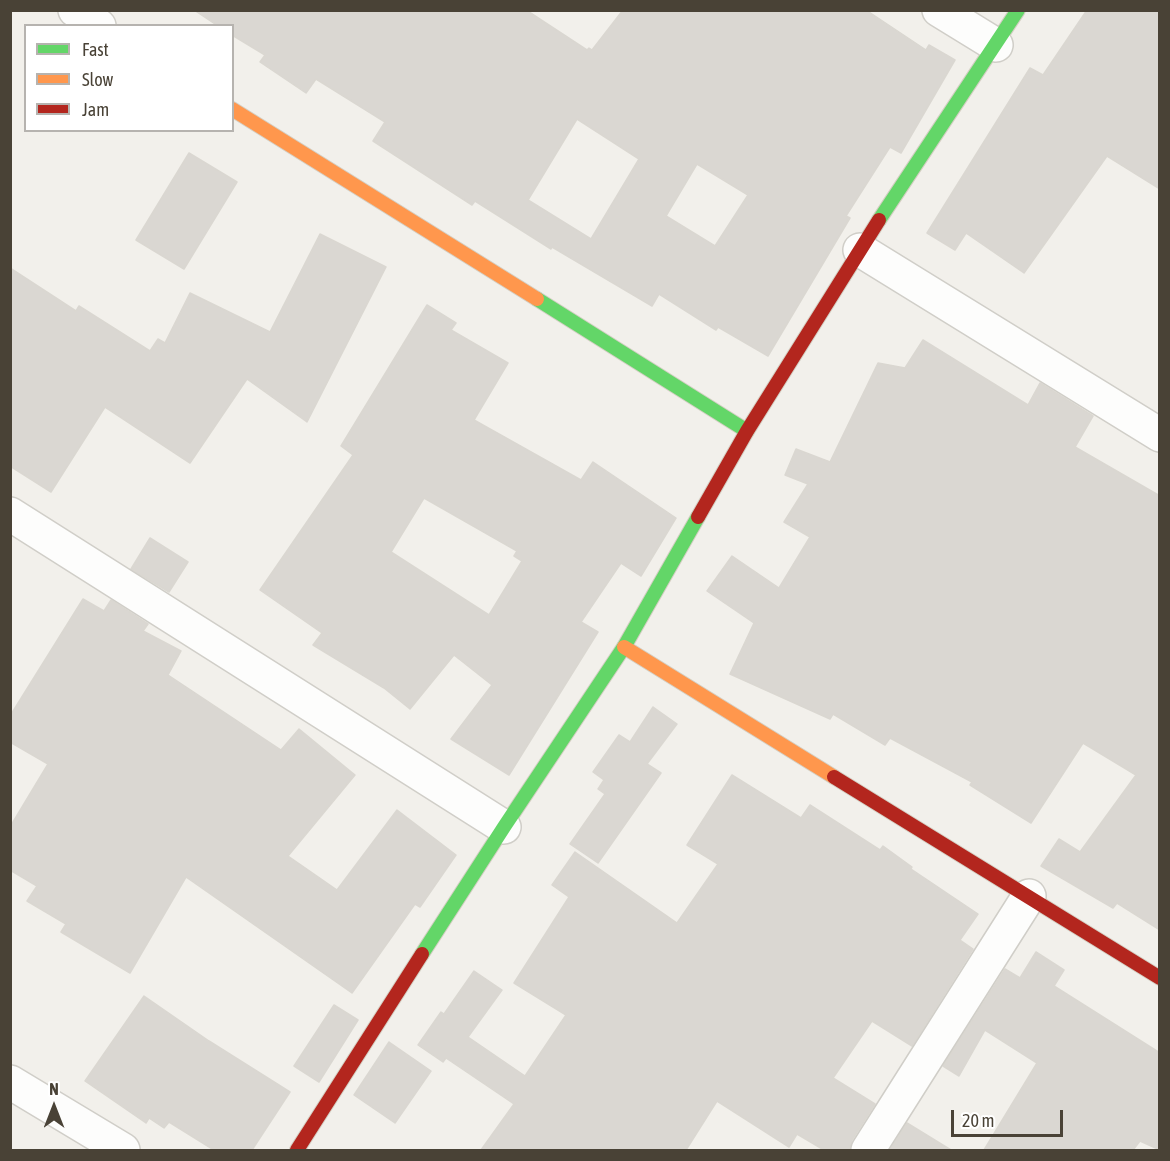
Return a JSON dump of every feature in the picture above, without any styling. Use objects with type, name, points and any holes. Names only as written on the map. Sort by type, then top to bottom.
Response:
[{"type":"street","points":[[75,10],[96,24]]},
{"type":"street","points":[[939,10],[996,45]]},
{"type":"street","points":[[297,1150],[504,826],[624,647],[747,431],[860,250],[1018,10]]},
{"type":"street","points":[[234,110],[747,431]]},
{"type":"street","points":[[860,250],[1160,435]]},
{"type":"street","points":[[10,514],[504,826]]},
{"type":"street","points":[[624,647],[1160,978]]},
{"type":"street","points":[[868,1150],[1029,897]]},
{"type":"street","points":[[10,1082],[123,1150]]},
{"type":"building","points":[[194,10],[526,10],[587,50],[589,48],[592,50],[623,10],[866,10],[926,50],[929,45],[955,60],[901,153],[890,147],[846,216],[850,218],[768,356],[718,327],[716,330],[659,294],[652,306],[552,247],[551,249],[475,201],[472,205],[373,141],[385,122],[316,79],[306,93],[260,62],[265,55],[234,36],[234,24],[215,24]],"holes":[[[577,119],[639,159],[591,239],[528,200]],[[697,164],[748,195],[715,246],[666,216]]]},
{"type":"building","points":[[1087,10],[1160,10],[1160,189],[1107,156],[1024,273],[966,233],[955,250],[927,233],[1030,68],[1043,75]]},
{"type":"building","points":[[189,153],[237,182],[184,269],[136,240]]},
{"type":"building","points":[[320,234],[386,267],[307,422],[247,379],[190,463],[105,407],[51,492],[10,466],[10,268],[76,311],[79,306],[150,351],[158,339],[165,343],[190,293],[270,332]]},
{"type":"building","points":[[427,305],[456,323],[451,330],[508,363],[474,420],[581,480],[593,462],[676,518],[641,576],[621,563],[581,622],[598,632],[509,775],[451,739],[492,685],[454,655],[410,709],[384,688],[313,645],[322,633],[260,590],[353,455],[341,446]],"holes":[[[424,498],[517,551],[514,556],[522,561],[489,615],[391,552]]]},
{"type":"building","points":[[923,340],[1028,405],[1040,383],[1093,416],[1075,447],[1160,496],[1160,930],[1117,903],[1113,908],[1041,866],[1059,839],[1080,852],[1136,775],[1083,743],[1031,823],[970,785],[972,782],[890,738],[885,745],[833,714],[830,719],[730,674],[754,623],[707,591],[732,556],[779,588],[810,537],[784,522],[808,484],[785,475],[796,449],[830,462],[878,363],[905,368]]},
{"type":"building","points":[[150,538],[188,562],[169,592],[131,569]]},
{"type":"building","points":[[83,599],[104,611],[111,600],[148,624],[143,631],[181,651],[168,675],[281,750],[299,729],[355,775],[288,856],[337,890],[397,810],[456,855],[420,907],[415,904],[352,993],[186,877],[130,973],[61,932],[66,924],[27,901],[37,886],[10,870],[10,827],[48,764],[10,742],[10,716]]},
{"type":"building","points":[[653,707],[677,724],[647,764],[661,773],[598,863],[570,844],[605,794],[598,789],[604,780],[593,772],[619,735],[630,742]]},
{"type":"building","points":[[732,775],[801,818],[810,805],[880,850],[883,846],[912,867],[911,869],[978,914],[960,940],[973,949],[912,1046],[872,1021],[833,1078],[875,1104],[852,1140],[849,1150],[824,1150],[797,1134],[789,1147],[717,1101],[686,1150],[481,1150],[514,1104],[446,1058],[443,1062],[418,1045],[441,1012],[444,1014],[474,971],[502,990],[468,1037],[525,1076],[566,1015],[514,983],[569,897],[552,885],[575,852],[677,923],[718,864],[687,845]]},
{"type":"building","points":[[1036,952],[1064,970],[1054,986],[1160,1053],[1160,1150],[1140,1141],[1133,1150],[984,1150],[1037,1063],[985,1030],[959,1076],[943,1066],[1005,969],[1020,978]]},
{"type":"building","points":[[144,996],[209,1041],[290,1092],[252,1150],[214,1150],[169,1122],[164,1128],[149,1118],[146,1123],[85,1081]]},
{"type":"building","points":[[334,1005],[358,1020],[319,1082],[294,1066]]},
{"type":"building","points":[[389,1042],[431,1071],[395,1123],[354,1095]]},
{"type":"building","points":[[907,1123],[951,1150],[890,1150]]},
{"type":"traffic: fast","points":[[879,220],[1018,10]]},
{"type":"traffic: fast","points":[[537,299],[747,431]]},
{"type":"traffic: fast","points":[[422,954],[624,647],[698,517]]},
{"type":"traffic: slow","points":[[234,110],[537,299]]},
{"type":"traffic: slow","points":[[624,647],[834,777]]},
{"type":"traffic: jam","points":[[698,517],[747,431],[879,220]]},
{"type":"traffic: jam","points":[[834,777],[1160,978]]},
{"type":"traffic: jam","points":[[297,1150],[422,954]]}]
